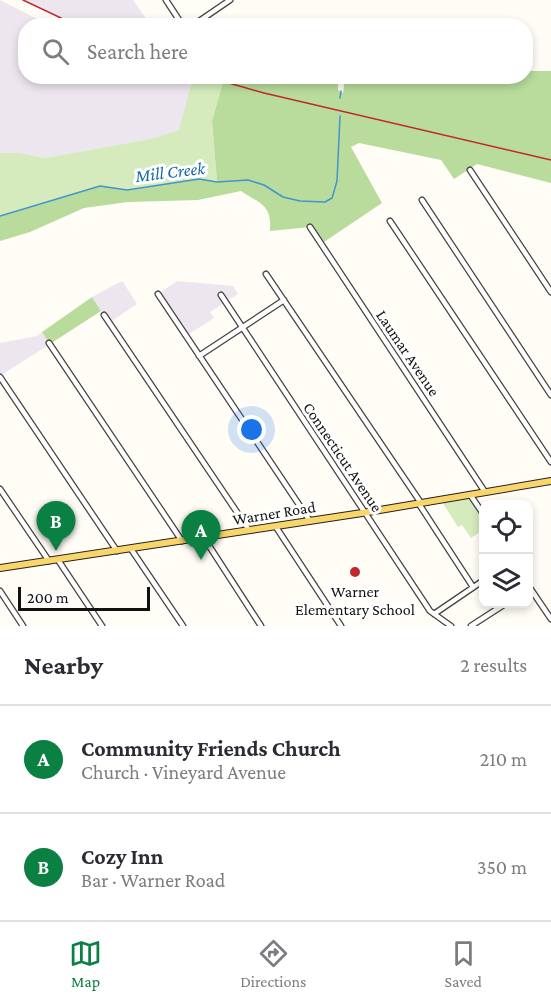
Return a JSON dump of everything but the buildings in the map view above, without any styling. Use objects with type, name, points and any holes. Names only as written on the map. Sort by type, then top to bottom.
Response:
[{"type":"main road","name":"Warner Road","points":[[0,568],[366,513],[551,482]]},
{"type":"street","points":[[166,0],[178,18]]},
{"type":"street","points":[[204,18],[230,0]]},
{"type":"street","points":[[470,170],[551,292]]},
{"type":"street","points":[[423,200],[551,395]]},
{"type":"street","points":[[390,221],[551,462]]},
{"type":"street","name":"Laumar Avenue","points":[[310,227],[486,493]]},
{"type":"street","points":[[266,274],[420,503],[473,587]]},
{"type":"street","points":[[158,294],[310,521]]},
{"type":"street","name":"Connecticut Avenue","points":[[221,295],[434,614],[451,626]]},
{"type":"street","points":[[199,357],[284,300]]},
{"type":"street","points":[[104,315],[249,530]]},
{"type":"street","points":[[49,343],[182,541]]},
{"type":"street","points":[[0,377],[117,551]]},
{"type":"street","points":[[0,489],[49,561]]},
{"type":"street","points":[[471,496],[479,509]]},
{"type":"street","points":[[276,527],[341,626]]},
{"type":"street","points":[[204,538],[261,626]]},
{"type":"street","points":[[131,549],[183,626]]},
{"type":"street","points":[[58,560],[102,626]]},
{"type":"street","points":[[434,614],[479,583]]},
{"type":"street","points":[[0,591],[23,626]]},
{"type":"street","points":[[533,593],[551,619]]},
{"type":"street","points":[[0,604],[6,600]]},
{"type":"street","points":[[471,626],[498,608]]},
{"type":"shaded area","points":[[0,0],[35,18],[18,18],[18,84],[189,84],[194,86],[179,130],[150,139],[45,158],[21,153],[0,153]]},
{"type":"shaded area","points":[[23,0],[133,0],[146,18],[64,18]]},
{"type":"shaded area","points":[[177,281],[233,286],[238,294],[210,312],[214,318],[186,336],[158,294]]},
{"type":"shaded area","points":[[123,282],[137,304],[109,323],[92,297]]},
{"type":"shaded area","points":[[42,332],[50,344],[0,376],[0,343],[37,336]]},
{"type":"green space","points":[[533,71],[551,71],[551,183],[477,164],[454,179],[441,160],[359,143],[351,147],[382,203],[321,244],[310,227],[270,231],[267,210],[241,191],[198,200],[128,202],[84,208],[30,232],[0,241],[0,216],[100,186],[127,190],[199,179],[217,182],[212,121],[222,84],[338,84],[338,90],[343,93],[344,84],[533,84]]},
{"type":"green space","points":[[191,84],[222,84],[212,121],[217,182],[199,179],[127,190],[100,186],[0,216],[0,153],[21,153],[45,158],[150,139],[179,130]]},
{"type":"green space","points":[[92,297],[101,311],[50,344],[42,332]]},
{"type":"green space","points":[[471,496],[479,509],[479,533],[471,538],[462,525],[458,527],[441,500]]},
{"type":"waterway","name":"Mill Creek","points":[[340,98],[341,91]]},
{"type":"waterway","name":"Mill Creek","points":[[0,216],[100,186],[127,190],[199,179],[217,182],[248,180],[264,185],[283,197],[300,201],[325,202],[332,198],[337,181],[340,116]]},
{"type":"railway","points":[[23,0],[61,18]]},
{"type":"railway","points":[[232,84],[551,160]]},
{"type":"place","name":"Cozy Inn","points":[[56,551]]},
{"type":"place","name":"Community Friends Church","points":[[201,560]]},
{"type":"place","name":"Warner Elementary School","points":[[355,572]]}]
